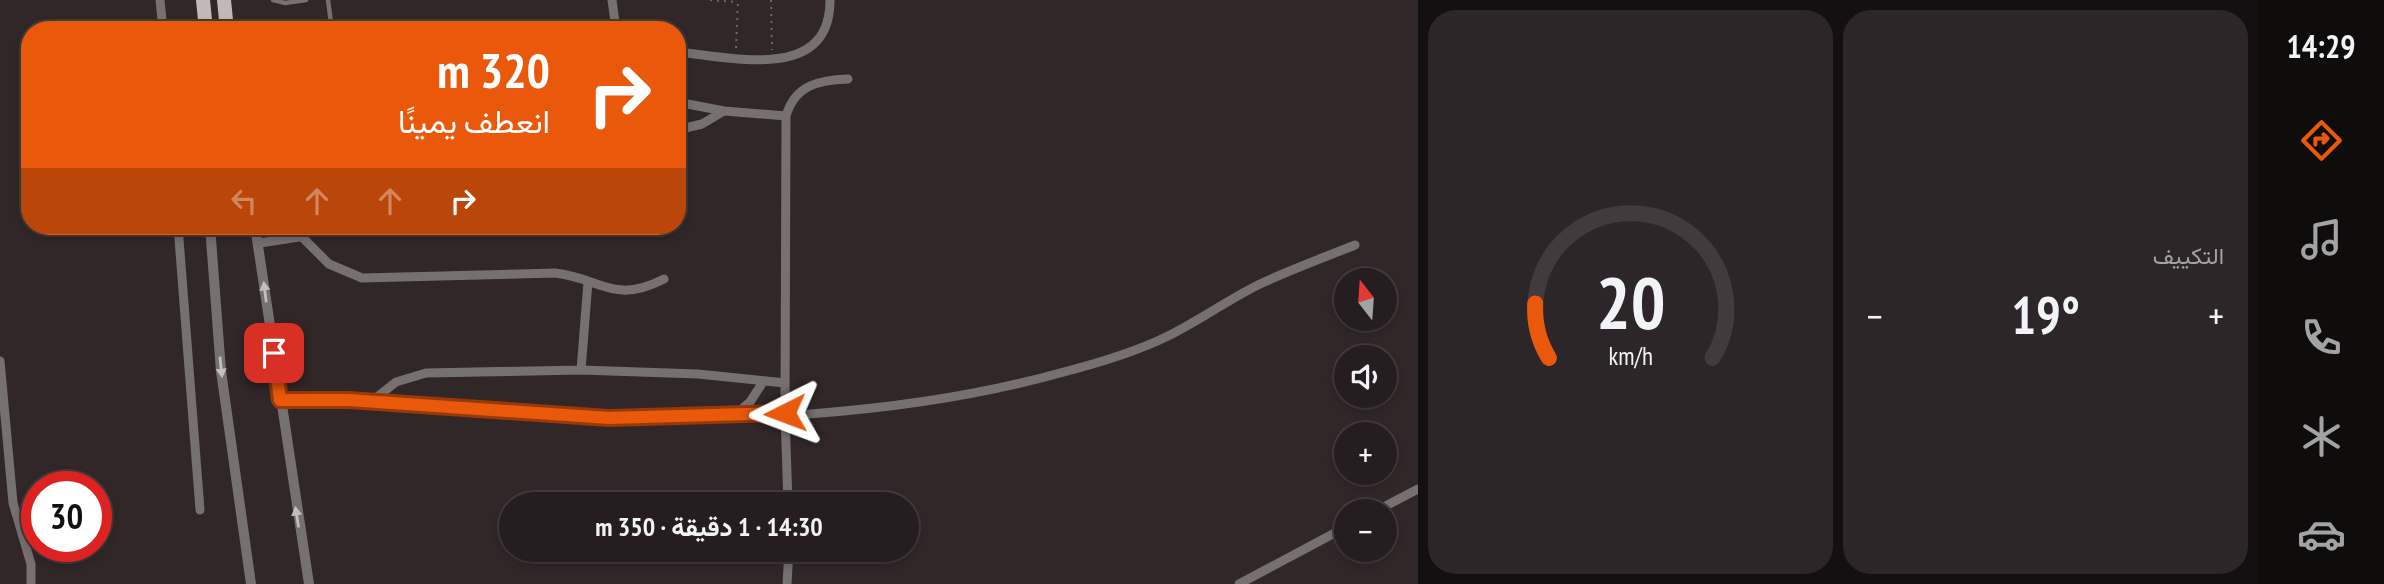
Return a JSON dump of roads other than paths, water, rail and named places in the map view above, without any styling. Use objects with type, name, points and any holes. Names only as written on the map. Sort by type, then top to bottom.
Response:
[{"type":"main road","points":[[203,0],[205,21]]},
{"type":"main road","points":[[224,0],[226,21]]},
{"type":"street","points":[[160,0],[162,21]]},
{"type":"street","points":[[612,0],[615,21]]},
{"type":"street","points":[[686,53],[736,57],[796,56],[816,45],[828,25],[830,0]]},
{"type":"street","points":[[788,492],[785,413],[786,116],[792,101],[808,85],[823,80],[848,79]]},
{"type":"street","points":[[686,104],[723,111],[786,116]]},
{"type":"street","points":[[686,128],[702,124],[723,111]]},
{"type":"street","points":[[179,235],[200,510]]},
{"type":"street","points":[[211,235],[221,371],[251,584]]},
{"type":"street","points":[[258,235],[309,584]]},
{"type":"street","points":[[260,243],[299,237],[329,264],[362,278],[555,274],[602,288],[623,290],[644,287],[664,279]]},
{"type":"street","points":[[280,400],[372,401],[562,416],[733,416],[919,402],[991,390],[1061,373],[1166,337],[1261,284],[1355,245]]},
{"type":"street","points":[[581,370],[588,282]]},
{"type":"street","points":[[0,361],[13,503],[32,570],[31,584]]},
{"type":"street","points":[[372,401],[397,382],[426,373],[581,370],[698,374],[785,383]]},
{"type":"street","points":[[733,416],[750,402],[763,382]]},
{"type":"street","points":[[1397,500],[1418,489]]},
{"type":"street","points":[[1239,584],[1334,533]]},
{"type":"street","points":[[788,584],[789,562]]},
{"type":"lane","points":[[273,0],[278,3],[306,0]]},
{"type":"lane","points":[[328,0],[331,21]]}]
